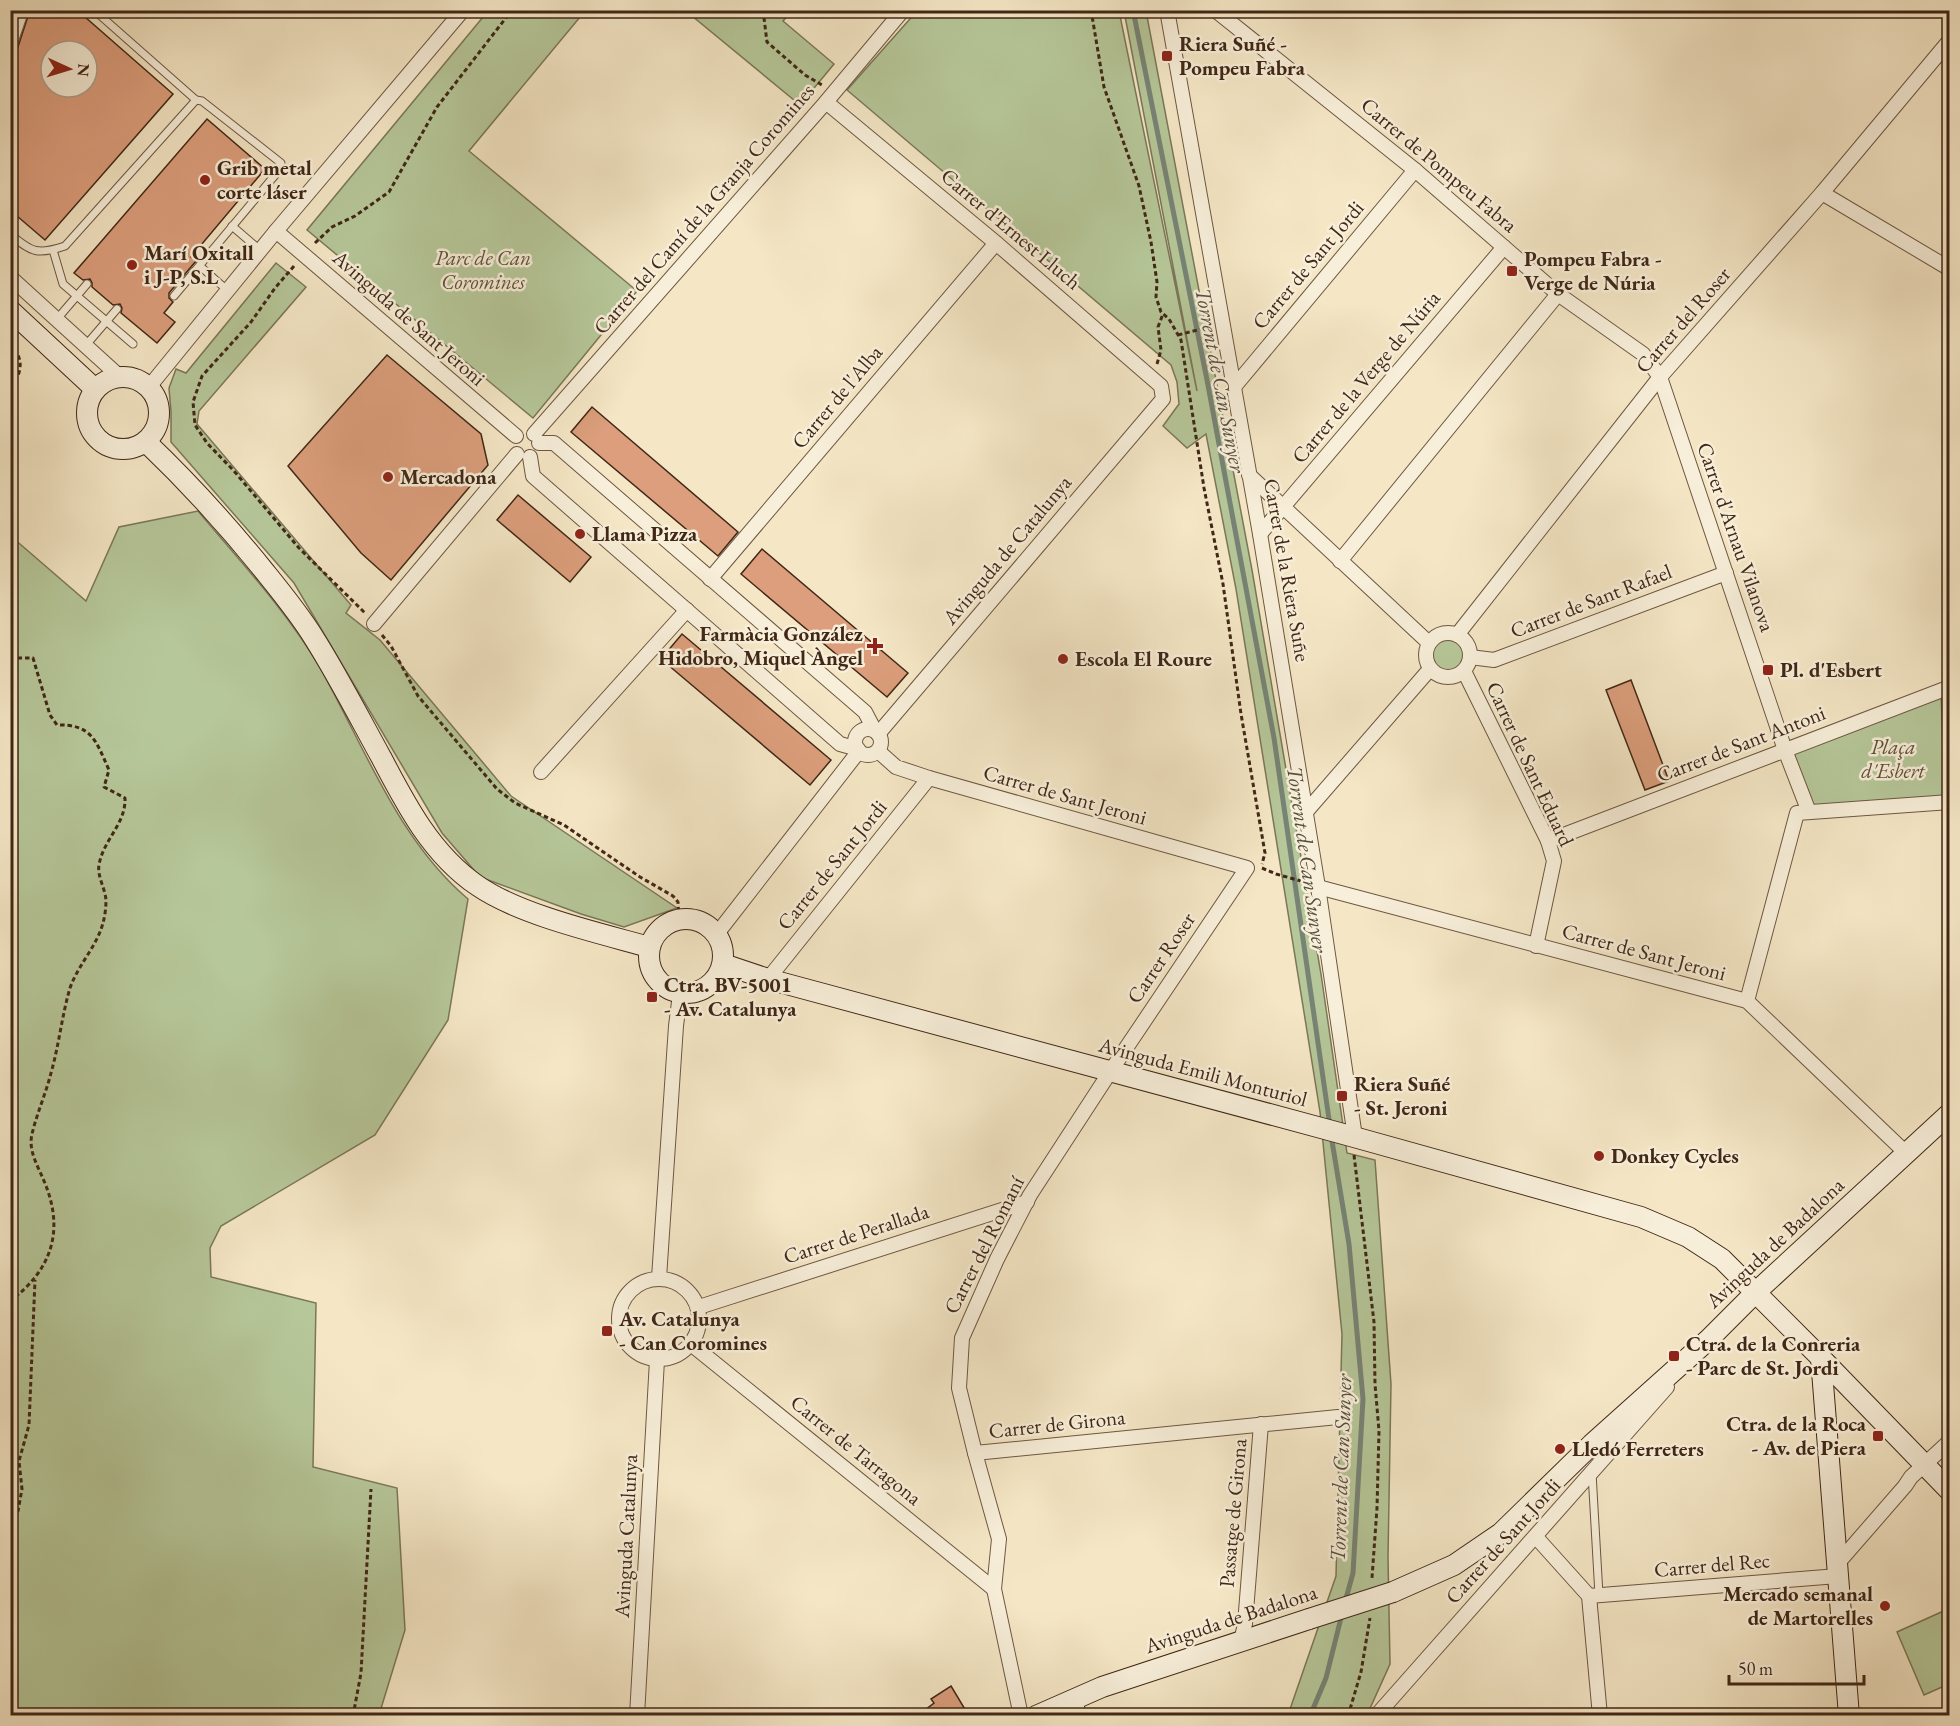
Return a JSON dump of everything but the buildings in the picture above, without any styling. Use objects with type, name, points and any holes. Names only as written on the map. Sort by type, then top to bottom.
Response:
[{"type":"street","points":[[148,387],[260,250],[463,10]]},
{"type":"street","name":"Carrer del Camí de la Granja Coromines","points":[[537,439],[903,10]]},
{"type":"street","name":"Carrer de la Riera Suñe","points":[[1167,10],[1260,534],[1305,813],[1351,1136]]},
{"type":"street","name":"Carrer de Pompeu Fabra","points":[[1215,10],[1415,170],[1558,294],[1644,354],[1660,377]]},
{"type":"street","name":"Carrer del Roser","points":[[1457,635],[1660,377],[1822,193],[1950,40]]},
{"type":"street","name":"Carrer d'Ernest Lluch","points":[[830,97],[1161,386],[1163,393]]},
{"type":"street","name":"Carrer de Sant Jordi","points":[[1234,387],[1415,170]]},
{"type":"street","points":[[1822,193],[1950,268]]},
{"type":"street","name":"Avinguda de Sant Jeroni","points":[[276,231],[516,436]]},
{"type":"street","name":"Carrer de l'Alba","points":[[710,579],[996,243]]},
{"type":"street","name":"Carrer de la Verge de Núria","points":[[1260,534],[1504,247]]},
{"type":"street","points":[[10,277],[120,377]]},
{"type":"street","points":[[1340,561],[1558,294]]},
{"type":"street","points":[[10,310],[96,389]]},
{"type":"street","points":[[120,377],[138,379],[148,387],[157,399],[160,415],[156,430],[146,442],[133,448],[119,450],[105,446],[94,436],[88,423],[87,409],[96,389],[112,378],[120,377]]},
{"type":"street","name":"Carrer d'Arnau Vilanova","points":[[1660,377],[1785,750],[1803,813]]},
{"type":"street","name":"Avinguda de Catalunya","points":[[877,733],[1163,399],[1163,393]]},
{"type":"street","points":[[526,431],[537,439],[554,443],[865,712],[881,743],[878,751],[869,755],[840,744],[533,476],[523,456],[513,444],[516,436],[526,431]]},
{"type":"street","points":[[374,624],[523,456],[538,450],[537,439]]},
{"type":"street","points":[[146,442],[190,484],[296,611],[327,658],[404,800],[429,839],[446,858],[477,886],[498,898],[548,917],[649,947]]},
{"type":"street","points":[[1249,475],[1429,643]]},
{"type":"street","name":"Carrer de Sant Rafael","points":[[1470,657],[1494,660],[1726,573]]},
{"type":"street","points":[[541,772],[687,610]]},
{"type":"street","points":[[1442,634],[1457,635],[1468,646],[1470,657],[1464,671],[1453,677],[1436,674],[1430,669],[1426,658],[1429,643],[1442,634]]},
{"type":"street","points":[[1305,813],[1430,669]]},
{"type":"street","name":"Carrer de Sant Eduard","points":[[1464,671],[1548,841],[1554,861],[1536,946]]},
{"type":"street","name":"Carrer de Sant Antoni","points":[[1548,841],[1950,687]]},
{"type":"street","points":[[716,935],[858,750],[856,740],[861,731],[868,729],[877,733]]},
{"type":"street","name":"Carrer de Sant Jeroni","points":[[878,751],[896,767],[929,778],[1254,868]]},
{"type":"street","name":"Carrer de Sant Jordi","points":[[768,979],[929,778]]},
{"type":"street","points":[[1747,1001],[1803,813],[1950,802]]},
{"type":"street","name":"Carrer Roser","points":[[1110,1072],[1254,868]]},
{"type":"street","name":"Carrer de Sant Jeroni","points":[[1314,885],[1747,1001],[1906,1153]]},
{"type":"street","points":[[679,920],[697,920],[708,926],[716,935],[721,941],[724,954],[723,963],[715,981],[703,990],[690,994],[680,994],[661,985],[650,965],[649,947],[659,930],[679,920]]},
{"type":"street","name":"Avinguda Emili Monturiol","points":[[723,963],[768,979],[1641,1216],[1688,1237],[1722,1259],[1950,1491]]},
{"type":"street","points":[[659,1278],[680,994]]},
{"type":"street","name":"Carrer del Romaní","points":[[975,1454],[959,1388],[962,1338],[997,1259],[1027,1202],[1110,1072]]},
{"type":"street","name":"Avinguda de Badalona","points":[[1036,1716],[1077,1707],[1102,1687],[1393,1592],[1454,1565],[1501,1533],[1592,1444],[1708,1340],[1756,1292],[1950,1113]]},
{"type":"street","name":"Carrer de Perallada","points":[[699,1307],[1027,1202]]},
{"type":"street","points":[[659,1278],[673,1280],[685,1287],[695,1298],[699,1307],[700,1321],[691,1344],[682,1353],[672,1358],[657,1360],[641,1355],[625,1340],[620,1327],[619,1316],[622,1302],[628,1293],[639,1284],[659,1278]]},
{"type":"street","name":"Carrer de Sant Jordi","points":[[1376,1716],[1708,1340]]},
{"type":"street","name":"Carrer de Tarragona","points":[[691,1344],[994,1588]]},
{"type":"street","points":[[1821,1358],[1849,1716]]},
{"type":"street","name":"Avinguda Catalunya","points":[[637,1716],[657,1360]]},
{"type":"street","name":"Carrer de Girona","points":[[1021,1716],[994,1588],[999,1539],[975,1454],[1338,1416]]},
{"type":"street","name":"Passatge de Girona","points":[[1241,1641],[1245,1624],[1262,1424]]},
{"type":"street","points":[[1838,1570],[1924,1464],[1950,1441]]},
{"type":"street","points":[[1536,1537],[1594,1596],[1600,1716]]},
{"type":"street","name":"Carrer del Rec","points":[[1594,1596],[1838,1570]]},
{"type":"lane","points":[[10,54],[25,10]]},
{"type":"lane","points":[[94,10],[196,100],[202,100],[281,163],[281,168],[174,296]]},
{"type":"lane","points":[[10,245],[13,236],[38,252],[65,246],[196,100]]},
{"type":"lane","points":[[232,226],[260,250]]},
{"type":"lane","points":[[53,250],[63,284],[133,344]]},
{"type":"lane","points":[[200,266],[227,290]]},
{"type":"lane","points":[[57,320],[87,284]]},
{"type":"lane","points":[[86,345],[117,309]]},
{"type":"lane","points":[[1592,1473],[1594,1596]]},
{"type":"path","points":[[304,255],[332,227],[355,216],[389,192],[437,107],[512,10]]},
{"type":"path","points":[[763,10],[767,42],[830,97]]},
{"type":"path","points":[[1091,10],[1104,87],[1139,186],[1153,252],[1157,282],[1156,297],[1163,314],[1169,319],[1181,340],[1204,488],[1223,584],[1241,714],[1265,853],[1254,868],[1314,885]]},
{"type":"path","points":[[1147,374],[1159,362],[1161,350],[1158,327],[1163,314]]},
{"type":"path","points":[[1178,335],[1222,323]]},
{"type":"path","points":[[10,343],[17,350],[21,370],[17,380],[10,388]]},
{"type":"path","points":[[10,658],[33,658],[50,715],[57,725],[74,724],[89,733],[109,770],[104,787],[124,798],[125,805],[123,817],[103,849],[98,867],[106,900],[103,922],[71,987],[51,1074],[32,1134],[30,1147],[49,1194],[54,1217],[52,1243],[46,1264],[35,1280],[10,1301]]},
{"type":"path","points":[[1351,1136],[1374,1322],[1378,1431],[1377,1508],[1371,1588]]},
{"type":"path","points":[[10,1525],[18,1511],[22,1489],[19,1461],[29,1425],[35,1280]]},
{"type":"path","points":[[352,1716],[361,1672],[370,1489]]},
{"type":"path","points":[[1348,1716],[1361,1672],[1369,1631],[1370,1609]]},
{"type":"green space","name":"Parc de Can Coromines","points":[[488,11],[585,11],[469,151],[637,291],[533,418],[307,230]]},
{"type":"green space","points":[[686,11],[792,11],[783,21],[834,64],[800,105]]},
{"type":"green space","points":[[917,11],[1119,11],[1197,391],[1124,11],[1146,11],[1252,570],[1321,974],[1347,1153],[1375,1160],[1391,1384],[1388,1557],[1390,1664],[1367,1715],[1288,1715],[1336,1576],[1342,1334],[1320,1112],[1236,589],[1206,434],[1187,448],[1163,426],[1179,404],[1177,382],[1171,365],[847,90]]},
{"type":"green space","points":[[276,263],[306,287],[199,411],[197,424],[351,605],[346,613],[380,640],[511,796],[677,908],[624,927],[581,914],[480,877],[442,833],[294,583],[171,442],[169,388],[176,369],[186,373]]},
{"type":"green space","points":[[11,488],[13,538],[86,601],[119,527],[198,511],[262,586],[306,645],[402,820],[443,875],[468,899],[448,1020],[375,1135],[221,1226],[210,1248],[211,1277],[316,1303],[313,1467],[397,1488],[405,1630],[379,1715],[11,1715]]},
{"type":"green space","points":[[1448,633],[1457,634],[1464,639],[1469,646],[1469,664],[1464,671],[1457,676],[1448,677],[1439,676],[1432,671],[1427,664],[1426,655],[1427,646],[1432,639],[1439,634]]},
{"type":"green space","name":"Plaça d'Esbert","points":[[1941,690],[1945,803],[1811,810],[1789,751]]},
{"type":"green space","points":[[1948,1609],[1949,1684],[1924,1695],[1897,1632]]},
{"type":"waterway","name":"Torrent de Can Sunyer","points":[[1133,10],[1207,380],[1274,738],[1330,1126]]},
{"type":"waterway","name":"Torrent de Can Sunyer","points":[[1331,1135],[1349,1244],[1363,1399],[1353,1573],[1345,1602]]},
{"type":"waterway","name":"Torrent de Can Sunyer","points":[[1310,1716],[1326,1678],[1342,1614]]},
{"type":"place","name":"Riera Suñé - Pompeu Fabra","points":[[1167,56]]},
{"type":"place","name":"Grib metal corte láser","points":[[205,180]]},
{"type":"place","name":"Marí Oxitall i J-P, S.L","points":[[132,265]]},
{"type":"place","name":"Pompeu Fabra - Verge de Núria","points":[[1512,271]]},
{"type":"place","name":"Mercadona","points":[[388,477]]},
{"type":"place","name":"Llama Pizza","points":[[580,534]]},
{"type":"place","name":"Farmàcia González Hidobro, Miquel Àngel","points":[[875,646]]},
{"type":"place","name":"Escola El Roure","points":[[1063,659]]},
{"type":"place","name":"Pl. d'Esbert","points":[[1768,670]]},
{"type":"place","name":"Ctra. BV-5001 - Av. Catalunya","points":[[652,997]]},
{"type":"place","name":"Riera Suñé - St. Jeroni","points":[[1342,1096]]},
{"type":"place","name":"Donkey Cycles","points":[[1599,1156]]},
{"type":"place","name":"Av. Catalunya - Can Coromines","points":[[607,1331]]},
{"type":"place","name":"Ctra. de la Conreria - Parc de St. Jordi","points":[[1674,1356]]},
{"type":"place","name":"Ctra. de la Roca - Av. de Piera","points":[[1878,1436]]},
{"type":"place","name":"Lledó Ferreters","points":[[1560,1449]]},
{"type":"place","name":"Mercado semanal de Martorelles","points":[[1885,1606]]}]
